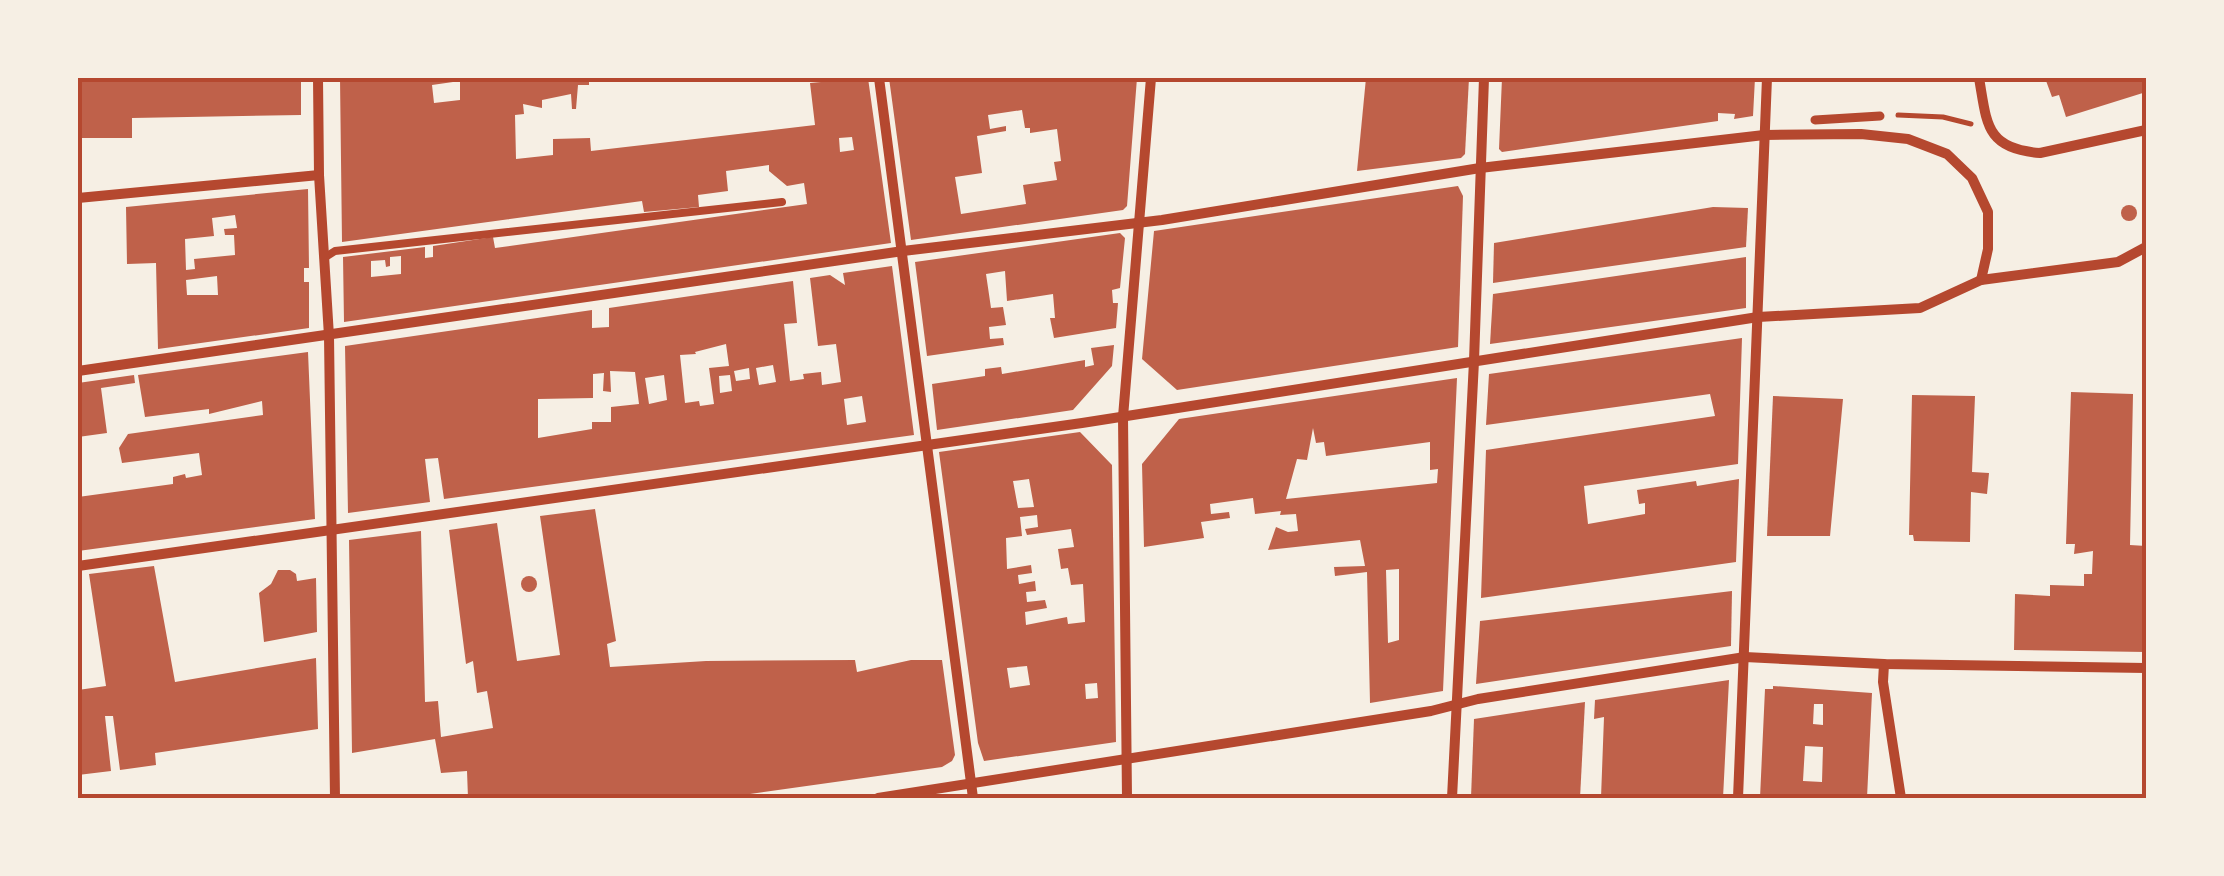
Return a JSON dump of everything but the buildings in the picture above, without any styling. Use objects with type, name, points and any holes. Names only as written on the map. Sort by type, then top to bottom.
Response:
[{"type":"street","points":[[318,78],[334,530],[335,798]]},
{"type":"street","points":[[878,78],[973,798]]},
{"type":"street","points":[[1127,798],[1124,417],[1151,78]]},
{"type":"street","points":[[1452,798],[1484,78]]},
{"type":"street","points":[[1738,798],[1767,78]]},
{"type":"street","points":[[1979,78],[1988,129],[1998,142],[2022,152],[2040,153],[2146,130]]},
{"type":"street","points":[[1815,120],[1880,116]]},
{"type":"street","points":[[78,371],[903,251],[1138,222],[1480,168],[1764,135],[1861,134],[1908,140],[1946,154],[1972,178],[1988,212],[1988,249],[1981,280]]},
{"type":"street","points":[[78,198],[319,175]]},
{"type":"street","points":[[78,566],[1124,417],[1758,317],[1920,308],[1981,280],[2118,262],[2146,247]]},
{"type":"street","points":[[878,798],[1745,657],[1884,664],[2146,668]]},
{"type":"street","points":[[1884,664],[1883,682],[1901,798]]},
{"type":"lane","points":[[324,258],[334,252],[782,202]]},
{"type":"path","points":[[1880,116],[1943,117],[1988,129]]}]
